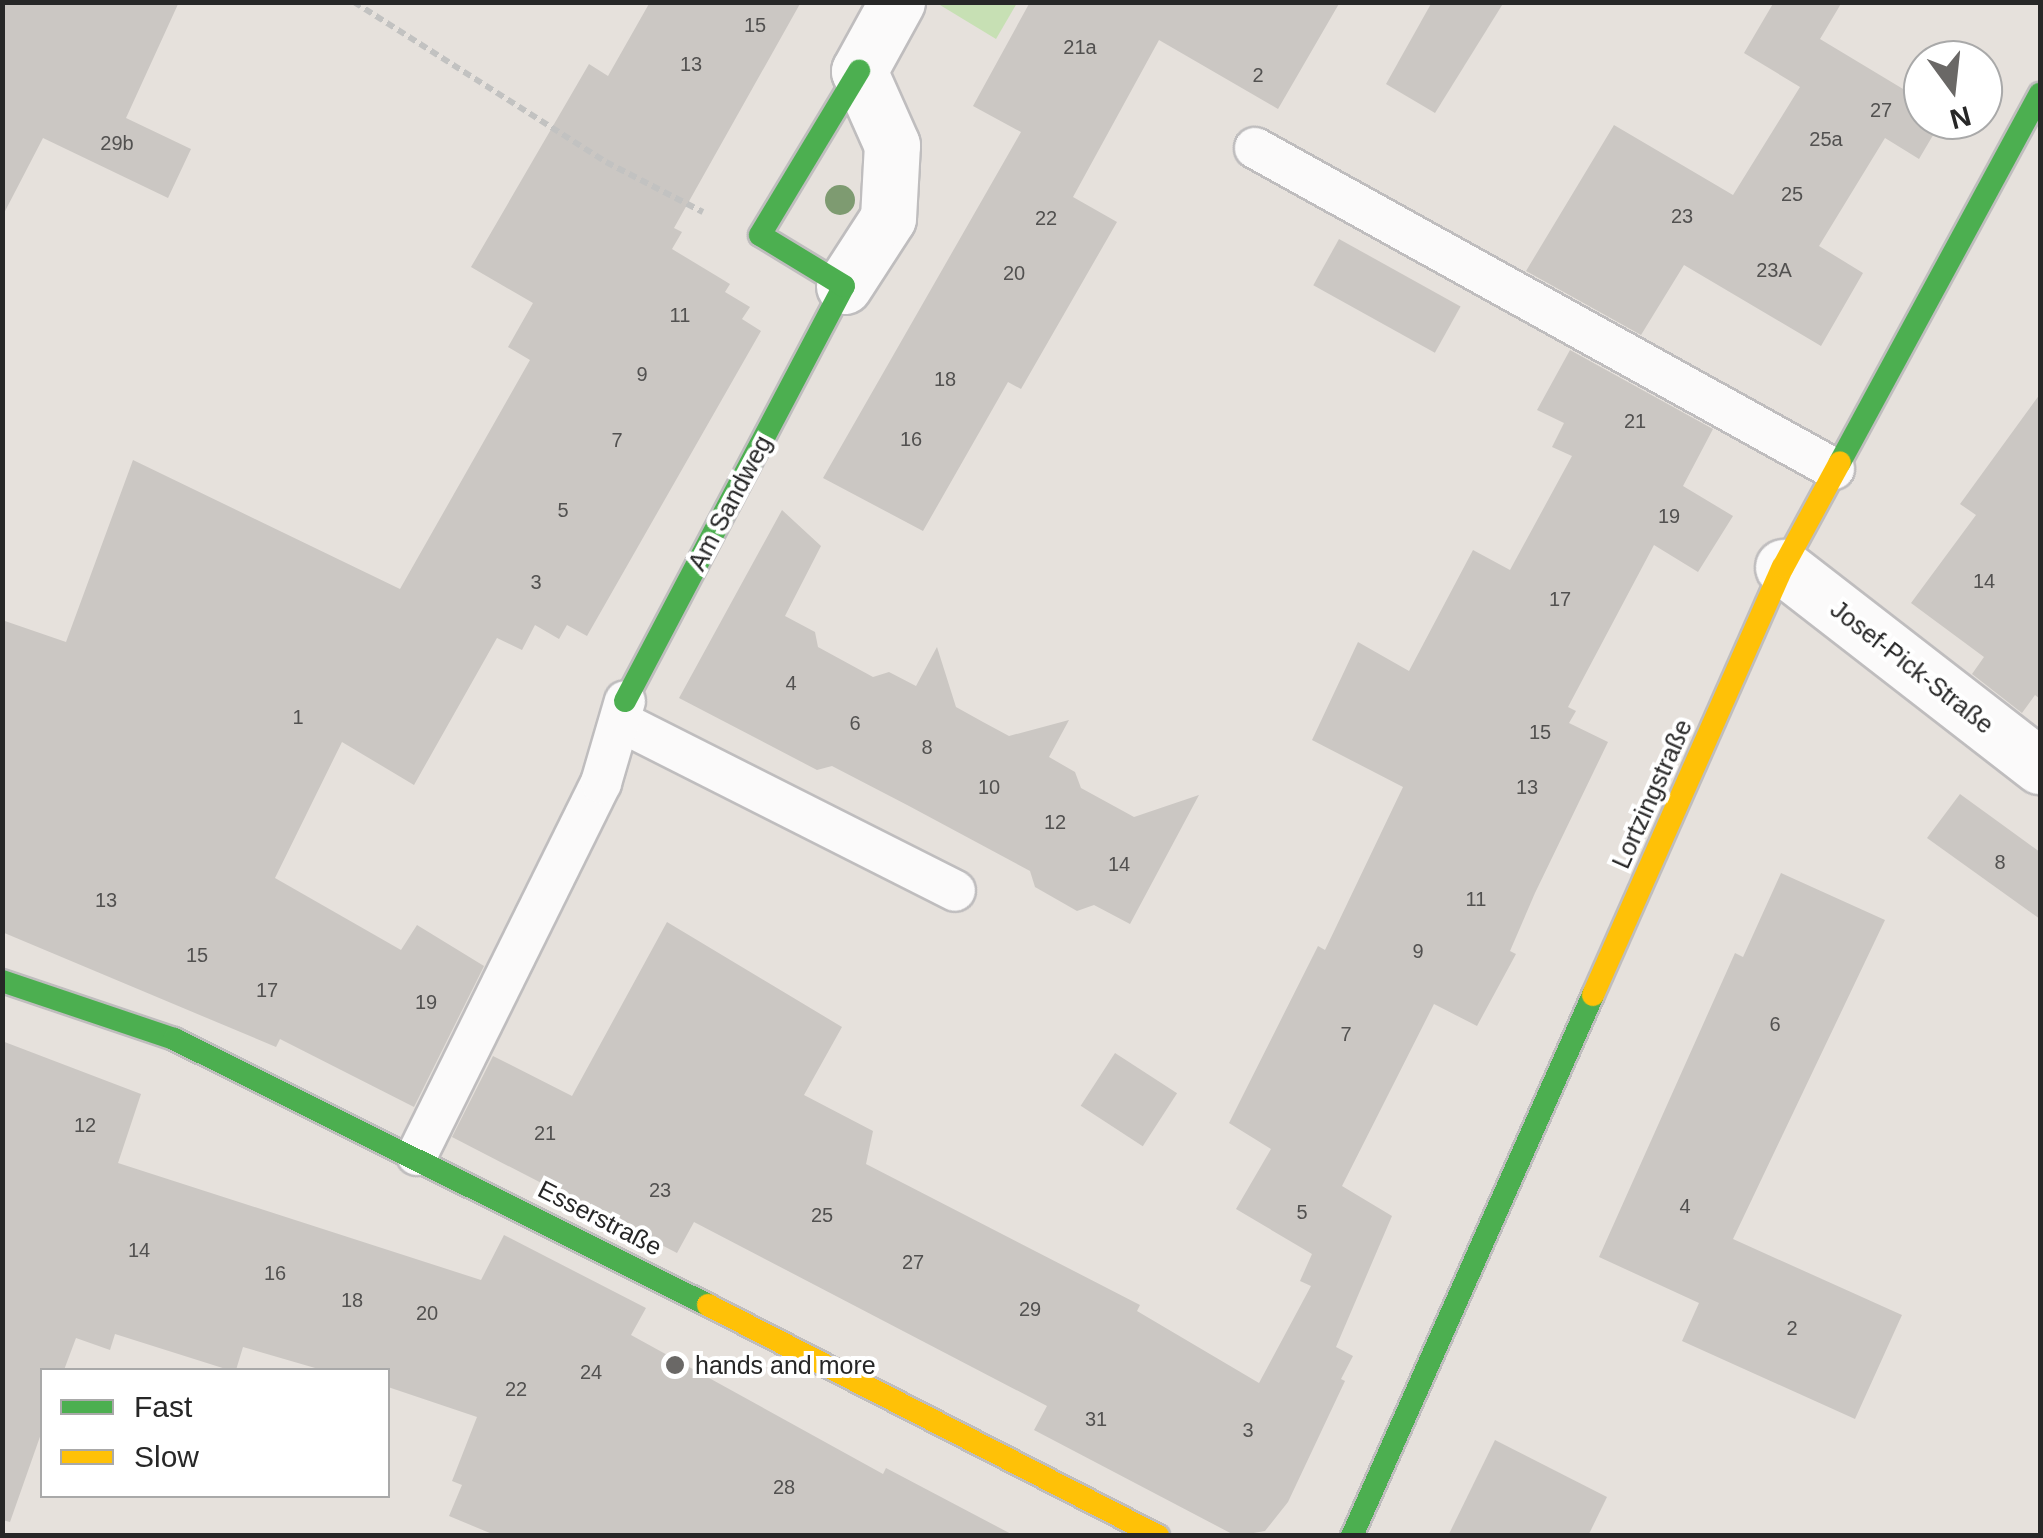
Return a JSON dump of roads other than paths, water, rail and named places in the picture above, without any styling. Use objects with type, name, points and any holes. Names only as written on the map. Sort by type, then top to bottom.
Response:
[{"type":"street","points":[[844,286],[760,234],[860,71],[897,2]]},
{"type":"street","name":"Am Sandweg","points":[[623,712],[844,286],[888,218],[892,145],[860,71]]},
{"type":"street","name":"Lortzingstraße","points":[[1352,1536],[1783,567],[2040,94]]},
{"type":"street","name":"Josef-Pick-Straße","points":[[1783,567],[2040,766]]},
{"type":"street","name":"Esserstraße","points":[[2,982],[174,1039],[417,1155],[1158,1536]]},
{"type":"lane","points":[[1255,148],[1834,469]]},
{"type":"lane","points":[[623,712],[954,891]]},
{"type":"lane","name":"Am Sandweg","points":[[417,1155],[600,783],[623,712]]},
{"type":"place","name":"hands and more","points":[[675,1365]]}]
